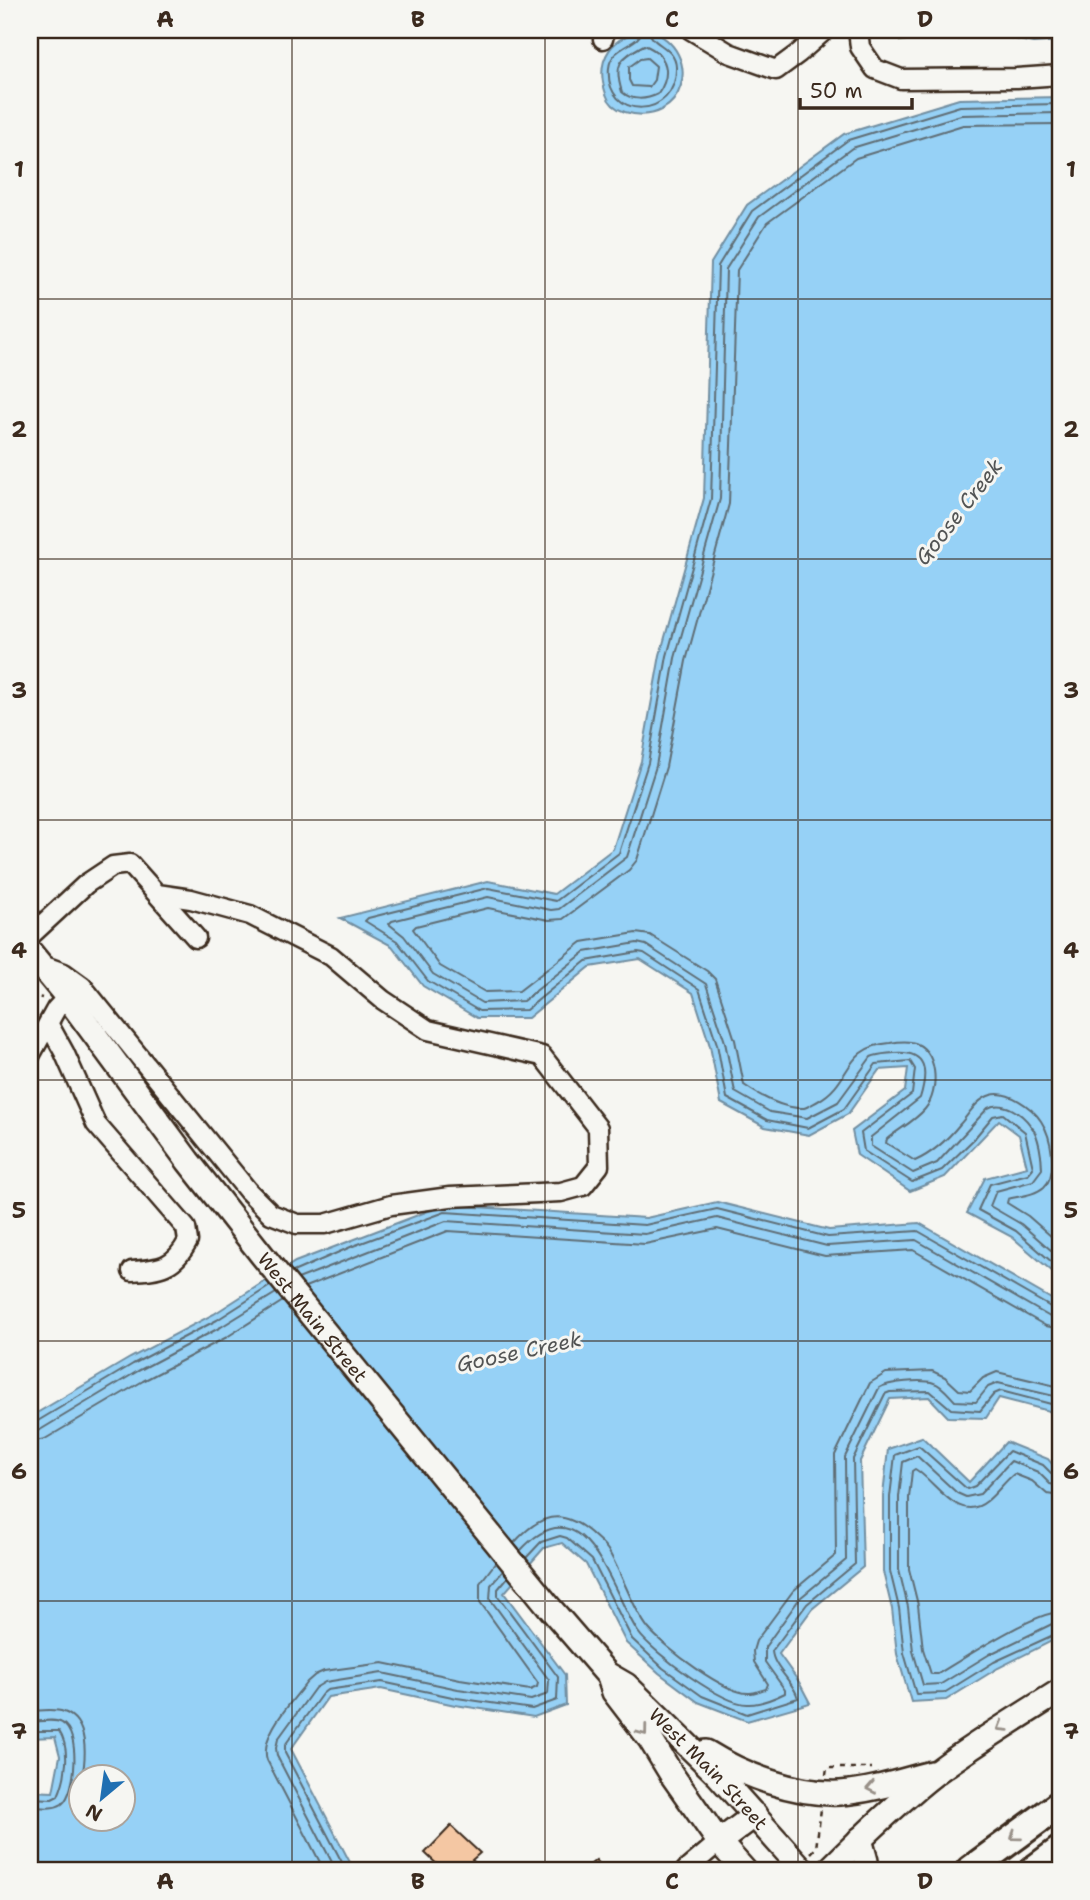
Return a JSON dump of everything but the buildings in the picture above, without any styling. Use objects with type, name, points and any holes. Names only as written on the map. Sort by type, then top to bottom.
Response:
[{"type":"highway","points":[[970,1870],[1060,1804]]},
{"type":"highway","points":[[1033,1870],[1060,1850]]},
{"type":"main road","name":"West Main Street","points":[[36,959],[56,997],[550,1608],[607,1674],[626,1685],[683,1738],[803,1870]]},
{"type":"main road","name":"West Main Street","points":[[607,1674],[614,1692],[650,1739],[672,1775],[719,1842],[744,1870]]},
{"type":"main road","points":[[829,1870],[860,1839],[937,1772],[974,1745],[1060,1691]]},
{"type":"main road","points":[[683,1738],[744,1772],[795,1788],[838,1793],[871,1789],[937,1772]]},
{"type":"main road","points":[[719,1842],[755,1815]]},
{"type":"main road","points":[[860,1839],[866,1861],[864,1870]]},
{"type":"street","points":[[691,30],[729,53],[776,70],[825,30]]},
{"type":"street","points":[[858,30],[860,47],[875,69],[901,79],[1060,75]]},
{"type":"street","points":[[30,936],[86,884],[113,866],[130,864],[196,938]]},
{"type":"street","points":[[36,959],[82,986],[248,1191],[271,1214],[298,1224],[325,1224],[391,1205],[426,1200],[561,1192],[583,1186],[599,1166],[598,1128],[542,1056],[428,1030],[383,1000],[331,956],[250,915],[191,899],[157,894]]},
{"type":"street","points":[[30,1056],[48,1023],[56,997]]},
{"type":"street","points":[[48,1023],[96,1124],[186,1228],[188,1241],[174,1261],[159,1269],[132,1271]]},
{"type":"street","points":[[686,1870],[719,1842]]},
{"type":"path","points":[[30,995],[56,997]]},
{"type":"green space","points":[[899,30],[966,30],[900,41]]},
{"type":"water","points":[[649,30],[667,40],[678,54],[682,70],[681,86],[674,100],[662,110],[645,115],[625,112],[613,106],[607,98],[602,70],[605,59],[609,50],[625,37]]},
{"type":"water","points":[[974,30],[1060,30],[1060,41],[1033,43]]},
{"type":"water","name":"Goose Creek","points":[[1060,97],[1060,1278],[1012,1237],[967,1213],[985,1178],[1027,1167],[1019,1135],[999,1120],[945,1177],[910,1191],[857,1155],[852,1131],[905,1091],[908,1068],[879,1070],[848,1114],[809,1135],[765,1127],[721,1103],[710,1046],[693,993],[640,959],[590,967],[528,1018],[477,1018],[423,986],[392,946],[340,918],[488,881],[554,894],[613,849],[641,761],[660,655],[704,498],[711,263],[747,205],[844,134],[959,99]]},
{"type":"water","name":"Goose Creek","points":[[717,1202],[829,1230],[919,1223],[1060,1304],[1060,1420],[1049,1411],[999,1398],[986,1418],[948,1417],[929,1397],[890,1399],[860,1461],[863,1567],[812,1609],[779,1654],[810,1703],[747,1721],[698,1702],[659,1673],[626,1643],[586,1564],[562,1543],[544,1548],[504,1593],[565,1675],[566,1705],[534,1717],[455,1705],[381,1689],[328,1697],[291,1749],[354,1870],[30,1870],[30,1791],[53,1792],[60,1756],[55,1737],[30,1738],[30,1417],[130,1358],[214,1314],[295,1262],[444,1205],[646,1218]]},
{"type":"water","points":[[922,1437],[969,1482],[1006,1442],[1048,1459],[1060,1473],[1060,1637],[998,1668],[946,1700],[911,1702],[897,1654],[892,1609],[883,1572],[883,1496],[888,1449]]}]
